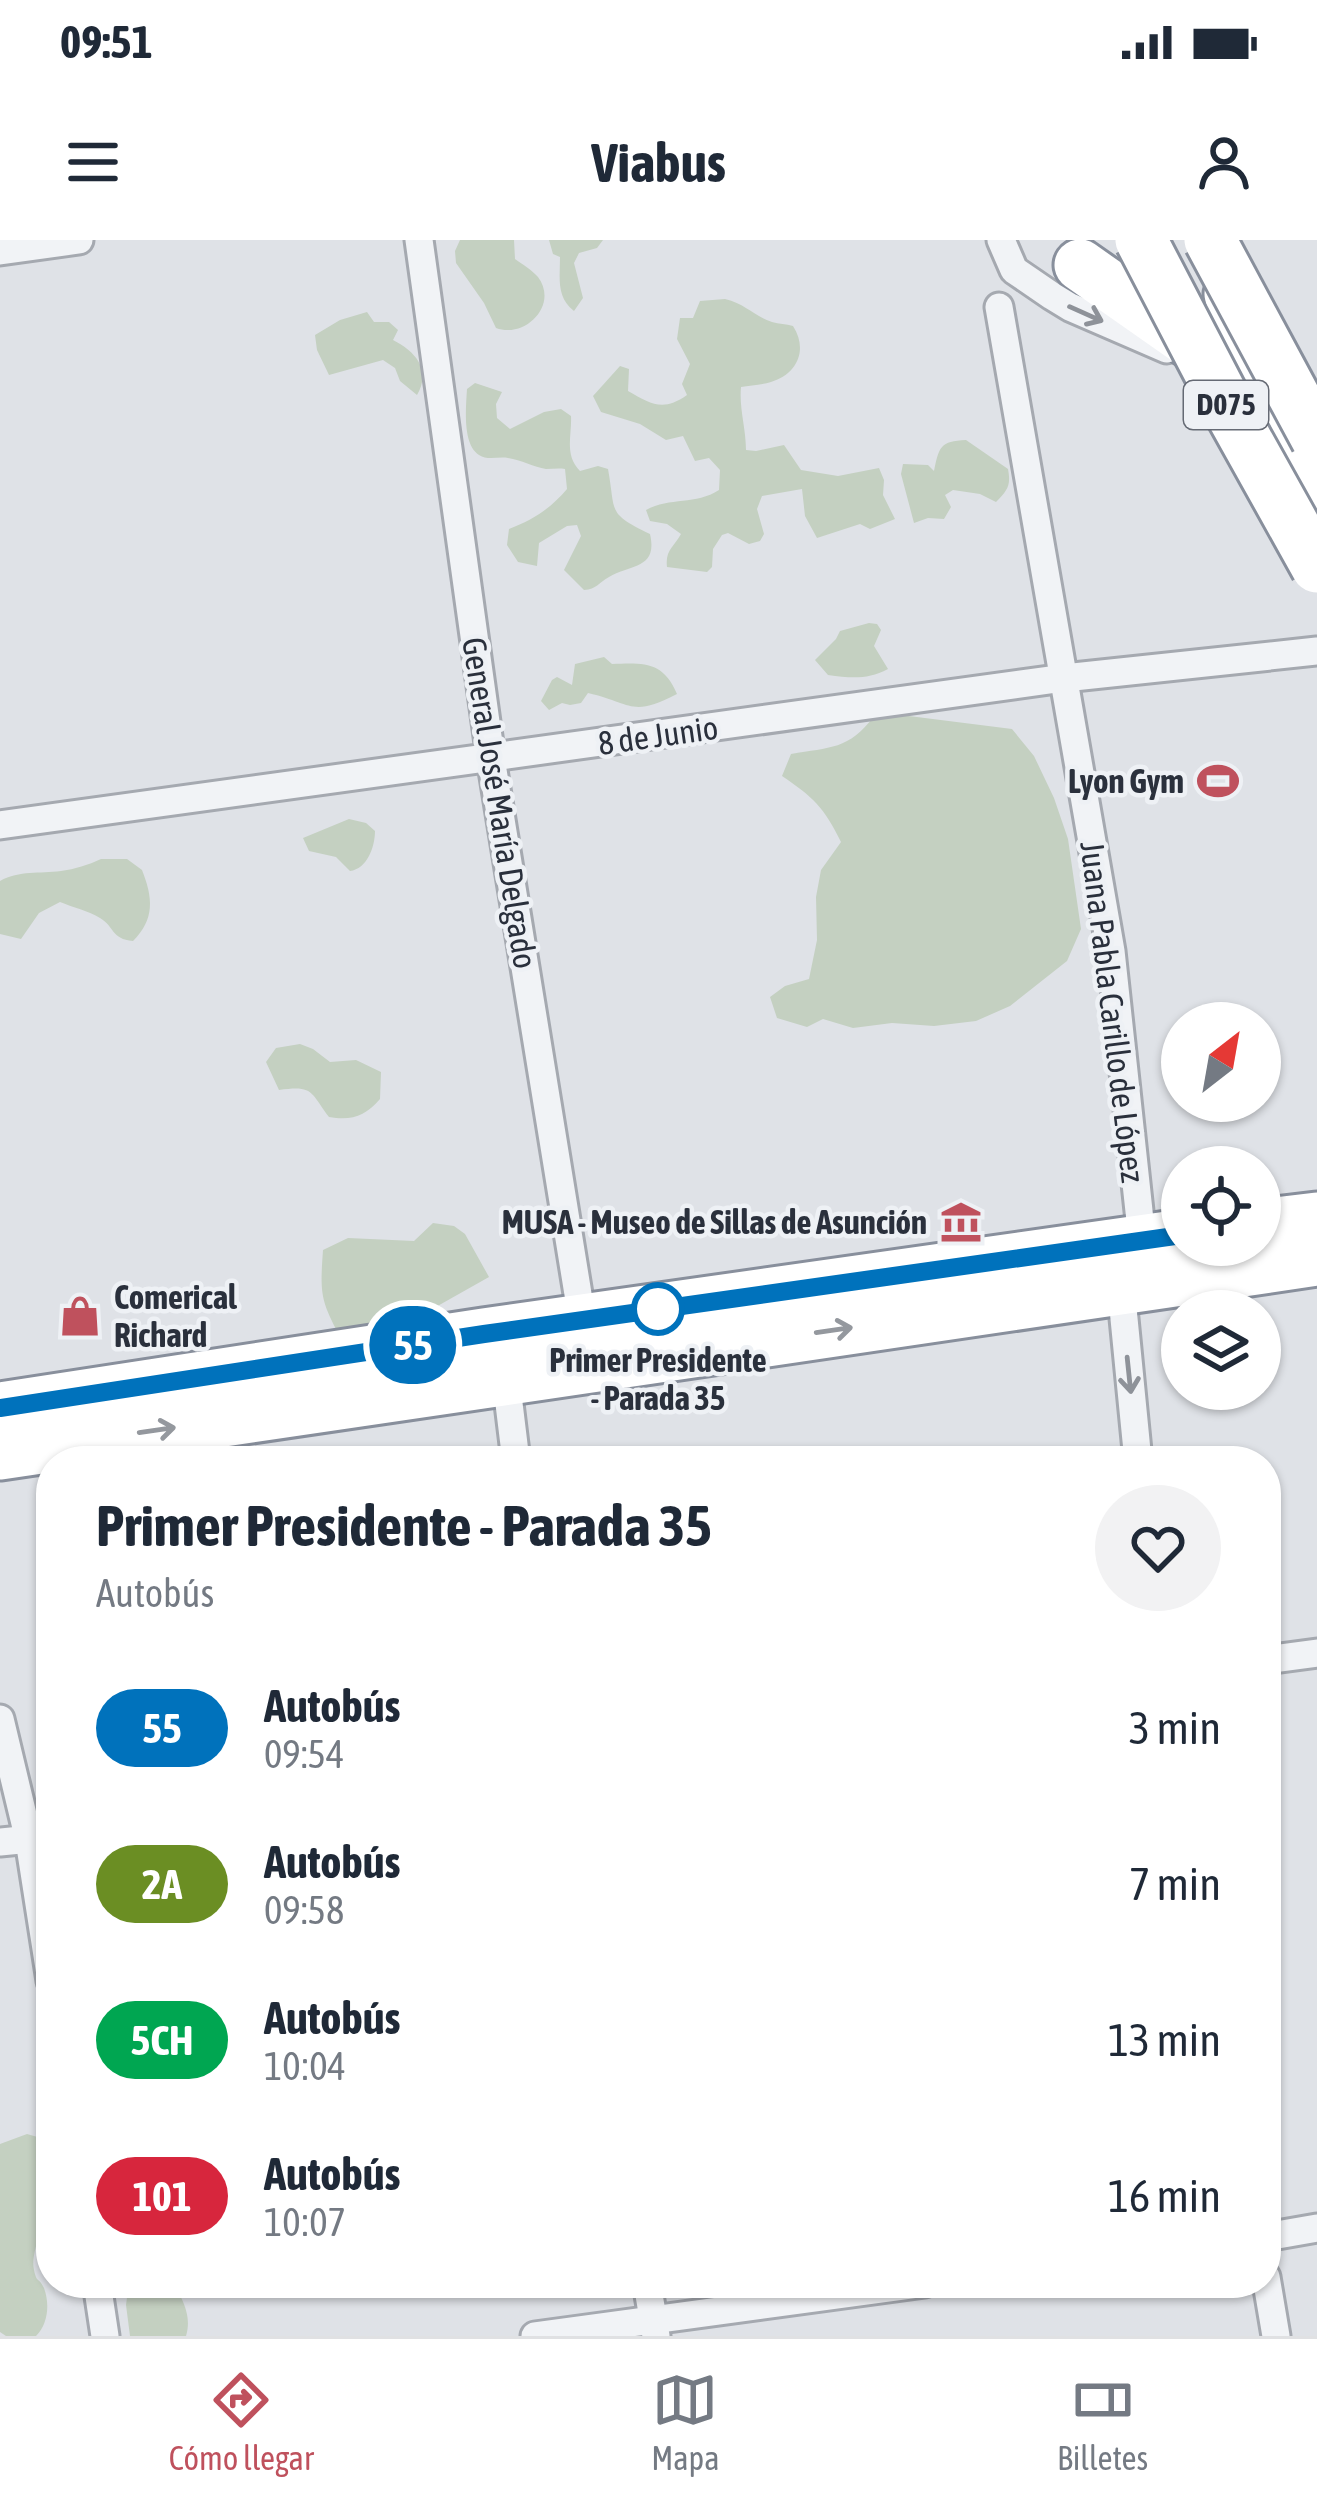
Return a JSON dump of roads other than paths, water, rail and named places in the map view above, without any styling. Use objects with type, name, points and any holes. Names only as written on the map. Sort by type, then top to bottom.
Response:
[{"type":"highway","name":"D075","points":[[1141,240],[1317,567]]},
{"type":"highway","name":"D075","points":[[1068,253],[1106,277],[1146,283],[1173,277],[1193,264],[1210,240],[1317,439]]},
{"type":"highway","name":"D075","points":[[1222,240],[1224,270],[1249,371],[1317,495]]},
{"type":"highway","name":"D075","points":[[1068,253],[1205,352],[1234,383],[1317,535]]},
{"type":"highway","points":[[1281,1222],[1317,1218]]},
{"type":"highway","points":[[1,1436],[586,1343],[1161,1237]]},
{"type":"highway","points":[[1,1436],[506,1378],[586,1343],[1120,1288],[1317,1260]]},
{"type":"street","points":[[0,251],[79,240]]},
{"type":"street","name":"General José María Delgado","points":[[419,240],[491,758],[586,1343]]},
{"type":"street","points":[[1001,240],[1014,270],[1052,296],[1234,383]]},
{"type":"street","name":"Juana Pabla Carillo de López","points":[[999,307],[1161,1231]]},
{"type":"street","name":"8 de Junio","points":[[0,825],[1064,678],[1317,651]]},
{"type":"street","points":[[1136,1446],[1120,1288],[1161,1238]]},
{"type":"street","points":[[506,1378],[514,1446]]},
{"type":"street","points":[[1281,1658],[1317,1653]]},
{"type":"street","points":[[0,1719],[36,1826]]},
{"type":"street","points":[[0,1842],[36,1838]]},
{"type":"street","points":[[1281,2234],[1317,2228]]},
{"type":"street","points":[[99,2298],[105,2336]]},
{"type":"street","points":[[650,2298],[655,2328]]},
{"type":"street","points":[[535,2336],[655,2328],[835,2298]]},
{"type":"street","points":[[1270,2298],[1276,2336]]},
{"type":"place","name":"Lyon Gym","points":[[1218,781]]},
{"type":"place","name":"MUSA - Museo de Sillas de Asunción","points":[[961,1222]]},
{"type":"place","name":"Primer Presidente - Parada 35","points":[[658,1309]]},
{"type":"place","name":"Comerical Richard","points":[[80,1316]]}]
